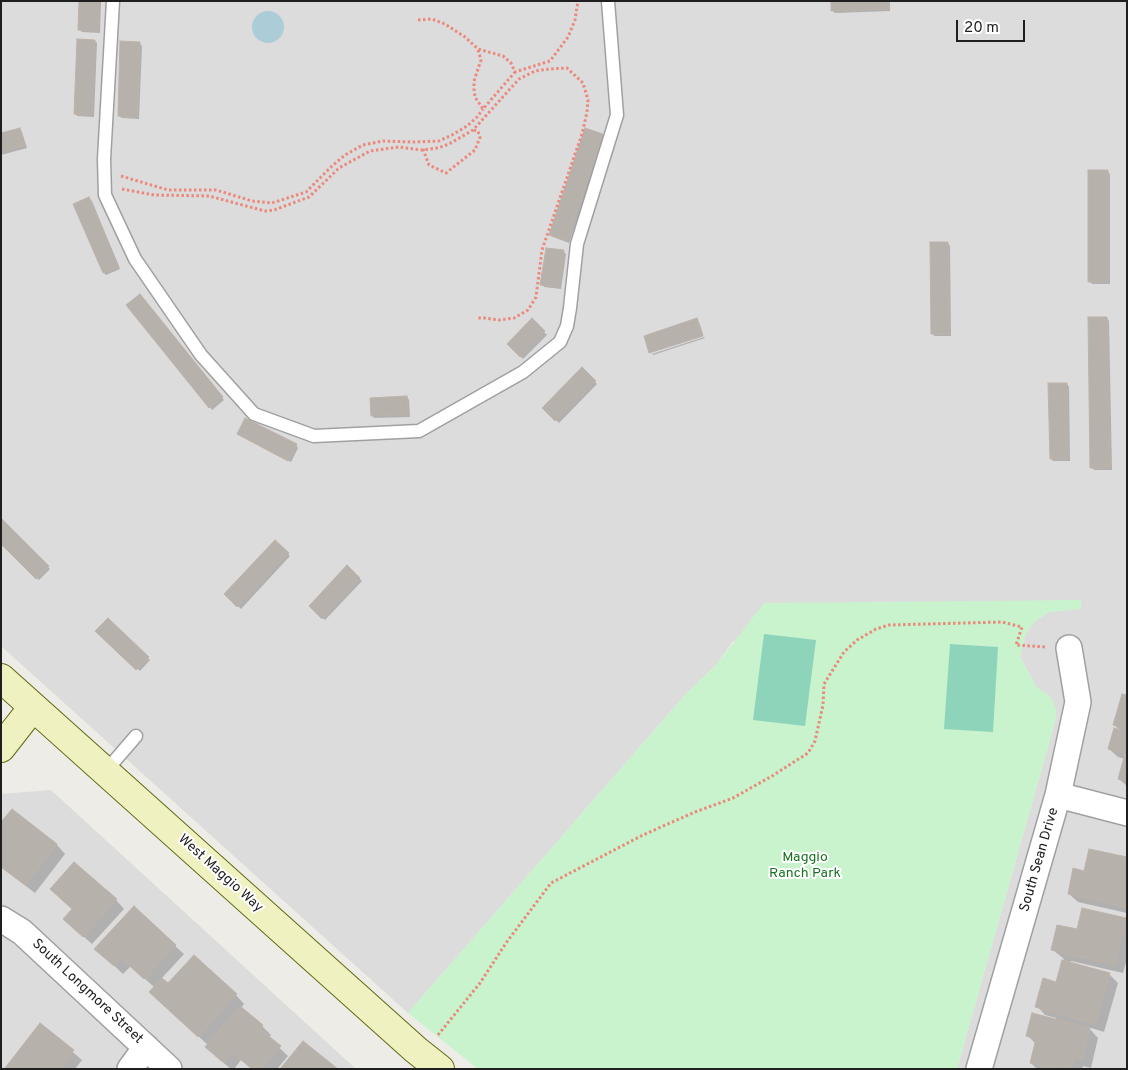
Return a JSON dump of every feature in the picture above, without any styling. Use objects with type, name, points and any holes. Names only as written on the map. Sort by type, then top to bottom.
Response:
[{"type":"street","name":"South Sean Drive","points":[[979,1069],[1058,795],[1078,702],[1069,648]]},
{"type":"street","name":"West Maggio Way","points":[[1,678],[416,1050],[440,1069]]},
{"type":"street","points":[[1,748],[33,707]]},
{"type":"street","points":[[1058,795],[1127,813]]},
{"type":"street","name":"South Longmore Street","points":[[1,919],[22,932],[169,1069]]},
{"type":"street","points":[[130,1069],[146,1047]]},
{"type":"lane","points":[[113,1],[104,171],[105,195],[135,259],[202,355],[254,414],[314,436],[419,430],[523,372],[560,342],[567,326],[577,244],[617,116],[608,1]]},
{"type":"lane","points":[[105,772],[136,736]]},
{"type":"path","points":[[104,171],[168,190],[216,190],[252,201],[272,203],[306,192],[345,155],[363,145],[383,141],[438,141],[467,126],[515,72],[550,60],[568,37],[575,20],[578,1]]},
{"type":"path","points":[[418,20],[432,19],[445,24],[465,37],[478,50],[481,60],[474,81],[474,89],[475,97],[483,109]]},
{"type":"path","points":[[478,50],[503,56],[511,63],[515,72]]},
{"type":"path","points":[[104,186],[154,195],[208,196],[265,211],[274,210],[309,198],[339,168],[370,151],[399,147],[424,149],[449,144],[473,130],[519,79],[535,71],[549,68],[567,68],[583,83],[588,100],[582,134],[542,250],[537,293],[533,303],[522,315],[499,320],[477,318]]},
{"type":"path","points":[[424,149],[429,165],[446,173],[475,150],[480,134],[478,131],[473,130]]},
{"type":"path","points":[[438,1036],[480,983],[506,943],[551,883],[642,834],[733,798],[808,753],[815,741],[823,705],[824,684],[844,652],[858,640],[876,629],[889,625],[1002,622],[1022,627],[1016,645],[1069,648]]},
{"type":"shaded area","points":[[1,1],[1127,1],[1127,1069],[957,1069],[1056,718],[1050,696],[1037,688],[1020,657],[1025,635],[1034,622],[1049,612],[1080,609],[1081,600],[733,641],[717,664],[684,696],[408,1013],[1,646]]},
{"type":"shaded area","points":[[51,790],[356,1069],[1,1069],[1,794]]},
{"type":"green space","name":"Maggio Ranch Park","points":[[1081,600],[1080,609],[1049,612],[1034,622],[1025,635],[1020,657],[1037,688],[1050,696],[1056,709],[1056,718],[957,1069],[478,1069],[408,1013],[684,696],[717,664],[764,603]]},
{"type":"green space","points":[[764,634],[816,640],[805,726],[753,720]]},
{"type":"green space","points":[[950,644],[998,647],[993,732],[944,729]]},
{"type":"water","points":[[268,11],[279,16],[284,27],[279,38],[268,43],[257,38],[252,27],[257,16]]},
{"type":"building","points":[[79,1],[99,1],[98,31],[78,30]]},
{"type":"building","points":[[831,1],[888,1],[889,9],[831,11]]},
{"type":"building","points":[[77,39],[95,40],[92,115],[74,114]]},
{"type":"building","points":[[120,41],[140,42],[137,117],[118,116]]},
{"type":"building","points":[[20,128],[25,145],[1,152],[1,133]]},
{"type":"building","points":[[585,128],[603,134],[567,241],[549,235]]},
{"type":"building","points":[[1088,170],[1108,170],[1108,282],[1088,282]]},
{"type":"building","points":[[89,197],[119,267],[103,273],[73,204]]},
{"type":"building","points":[[930,242],[948,242],[949,334],[931,334]]},
{"type":"building","points":[[546,248],[564,250],[559,287],[540,285]]},
{"type":"building","points":[[140,294],[223,397],[209,408],[126,305]]},
{"type":"building","points":[[1088,317],[1107,317],[1110,468],[1090,468]]},
{"type":"building","points":[[532,318],[545,331],[520,357],[507,344]]},
{"type":"building","points":[[697,318],[703,336],[649,353],[644,336]]},
{"type":"building","points":[[582,367],[596,381],[555,421],[542,408]]},
{"type":"building","points":[[1048,383],[1067,383],[1068,459],[1050,459]]},
{"type":"building","points":[[407,396],[408,415],[371,416],[370,398]]},
{"type":"building","points":[[245,418],[297,444],[288,461],[237,434]]},
{"type":"building","points":[[1,518],[49,566],[36,579],[1,544]]},
{"type":"building","points":[[275,540],[289,553],[237,607],[224,594]]},
{"type":"building","points":[[347,565],[360,578],[322,619],[309,606]]},
{"type":"building","points":[[108,618],[149,657],[136,670],[95,631]]},
{"type":"building","points":[[1122,694],[1127,695],[1127,729],[1113,725]]},
{"type":"building","points":[[1114,728],[1127,732],[1127,782],[1118,779],[1125,754],[1108,749]]},
{"type":"building","points":[[12,809],[57,844],[25,885],[1,867],[1,822]]},
{"type":"building","points":[[1089,849],[1127,857],[1126,907],[1068,894],[1073,868],[1084,871]]},
{"type":"building","points":[[74,862],[117,899],[83,937],[63,919],[72,909],[50,889]]},
{"type":"building","points":[[134,906],[176,945],[144,979],[121,958],[114,966],[94,949]]},
{"type":"building","points":[[1082,908],[1126,918],[1115,965],[1051,950],[1057,925],[1077,929]]},
{"type":"building","points":[[194,955],[237,994],[198,1037],[149,992],[162,978],[168,983]]},
{"type":"building","points":[[1062,960],[1110,973],[1095,1024],[1035,1007],[1043,978],[1056,982]]},
{"type":"building","points":[[240,1006],[263,1025],[260,1029],[281,1046],[261,1069],[252,1069],[232,1052],[223,1062],[205,1047]]},
{"type":"building","points":[[1032,1013],[1090,1028],[1082,1060],[1074,1058],[1071,1069],[1052,1069],[1030,1063],[1036,1039],[1026,1036]]},
{"type":"building","points":[[40,1023],[74,1050],[59,1069],[6,1069],[5,1068]]},
{"type":"building","points":[[303,1041],[338,1069],[280,1069]]}]
